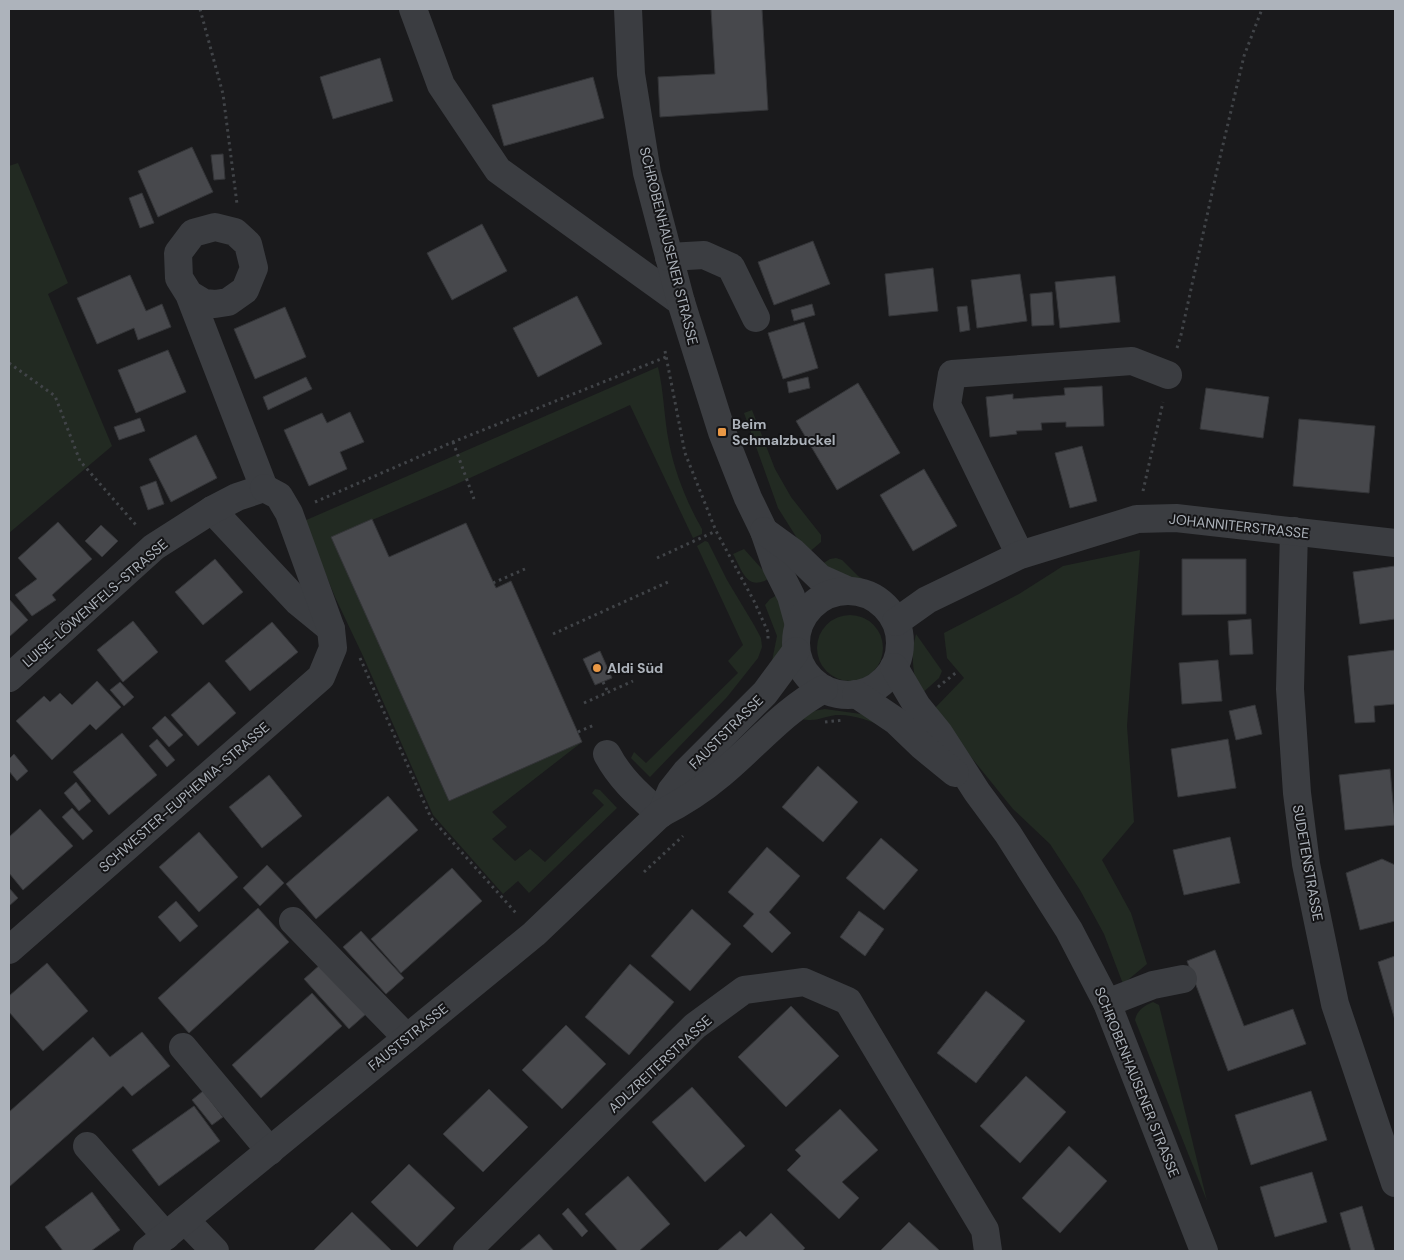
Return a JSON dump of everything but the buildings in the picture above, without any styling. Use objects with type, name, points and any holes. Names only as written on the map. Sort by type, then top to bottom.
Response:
[{"type":"street","points":[[413,9],[441,85],[498,170],[681,302]]},
{"type":"street","name":"SCHROBENHAUSENER STRASSE","points":[[628,9],[631,74],[646,164],[681,302],[722,432],[748,498],[764,531],[776,566],[792,596],[797,638]]},
{"type":"street","points":[[190,294],[204,303],[215,304],[228,302],[245,290],[254,268],[248,244],[235,232],[215,226],[193,233],[178,253],[179,278],[190,294],[264,488],[279,496],[289,513],[332,639]]},
{"type":"street","points":[[669,257],[704,255],[731,267],[756,318]]},
{"type":"street","points":[[1020,555],[947,405],[952,374],[1132,361],[1168,375]]},
{"type":"street","name":"LUISE-LÖWENFELS-STRASSE","points":[[9,678],[154,547],[237,496],[264,488]]},
{"type":"street","points":[[212,510],[332,639]]},
{"type":"street","name":"JOHANNITERSTRASSE","points":[[896,622],[927,600],[1020,555],[1137,519],[1176,518],[1395,543]]},
{"type":"street","name":"SCHROBENHAUSENER STRASSE","points":[[764,531],[794,552],[820,578],[849,590]]},
{"type":"street","name":"SUDETENSTRASSE","points":[[1294,531],[1290,689],[1297,793],[1306,864],[1335,1004],[1395,1183]]},
{"type":"street","points":[[849,590],[863,593],[876,599],[888,610],[896,622],[900,636],[899,653],[894,668],[877,686],[867,691],[845,695],[824,689],[807,676],[800,664],[797,638],[806,611],[817,601],[832,593],[849,590]]},
{"type":"street","name":"FAUSTSTRASSE","points":[[660,814],[670,791],[686,772],[765,693],[797,638]]},
{"type":"street","name":"SCHWESTER-EUPHEMIA-STRASSE","points":[[9,950],[321,677],[332,639]]},
{"type":"street","name":"SCHROBENHAUSENER STRASSE","points":[[894,668],[917,706],[939,733],[977,792],[1008,834],[1069,930],[1107,1003],[1204,1251]]},
{"type":"street","name":"FAUSTSTRASSE","points":[[166,1236],[534,934],[660,814],[682,802],[721,774],[786,715],[808,697],[824,689]]},
{"type":"street","name":"SCHROBENHAUSENER STRASSE","points":[[856,694],[896,721],[922,746],[977,792]]},
{"type":"street","points":[[607,754],[615,769],[625,781],[660,814]]},
{"type":"street","points":[[293,921],[407,1038]]},
{"type":"street","points":[[1107,1003],[1153,985],[1182,979]]},
{"type":"street","name":"ADLZREITERSTRASSE","points":[[467,1251],[695,1026],[744,990],[804,982],[848,1001],[985,1230],[988,1251]]},
{"type":"street","points":[[183,1047],[270,1151]]},
{"type":"street","points":[[87,1146],[166,1236],[215,1251]]},
{"type":"path","points":[[200,9],[223,94],[237,199],[235,232]]},
{"type":"path","points":[[1137,519],[1168,375],[1181,335],[1244,56],[1262,9]]},
{"type":"path","points":[[289,513],[454,442],[666,357],[685,453],[716,532],[754,601],[768,632],[768,647]]},
{"type":"path","points":[[9,363],[55,396],[80,462],[154,547]]},
{"type":"path","points":[[454,442],[474,499]]},
{"type":"path","points":[[657,558],[716,532]]},
{"type":"path","points":[[493,583],[525,569]]},
{"type":"path","points":[[553,634],[668,582]]},
{"type":"path","points":[[332,639],[360,658],[431,818],[534,934]]},
{"type":"path","points":[[584,703],[633,681]]},
{"type":"path","points":[[603,682],[608,692]]},
{"type":"path","points":[[820,723],[844,720],[853,722]]},
{"type":"path","points":[[578,732],[594,725]]},
{"type":"shaded area","points":[[18,163],[68,283],[48,294],[112,446],[9,533],[9,166]]},
{"type":"shaded area","points":[[658,367],[667,434],[672,454],[682,487],[702,529],[702,534],[693,538],[630,405],[450,487],[332,537],[449,801],[582,742],[492,812],[507,827],[492,839],[515,861],[530,849],[545,862],[604,805],[592,793],[595,789],[600,790],[617,808],[529,893],[518,881],[503,894],[433,815],[335,597],[304,521]]},
{"type":"shaded area","points":[[752,410],[775,469],[791,497],[821,535],[821,542],[807,554],[778,508],[744,413]]},
{"type":"shaded area","points":[[705,541],[708,542],[727,580],[761,638],[762,647],[758,658],[727,697],[650,777],[631,758],[634,752],[646,763],[738,673],[728,661],[743,645],[697,546]]},
{"type":"shaded area","points":[[744,549],[770,578],[756,583],[747,578],[733,554]]},
{"type":"shaded area","points":[[1140,550],[1127,726],[1134,822],[1102,860],[1131,913],[1147,964],[1123,984],[1104,934],[1080,890],[1050,844],[1013,809],[933,710],[964,678],[947,658],[944,633],[1019,594],[1063,566]]},
{"type":"shaded area","points":[[830,559],[842,560],[858,576],[883,591],[850,582],[819,566]]},
{"type":"shaded area","points":[[779,594],[789,623],[782,650],[761,677],[772,661],[777,636],[765,605],[770,599]]},
{"type":"shaded area","points":[[843,615],[857,615],[869,620],[878,629],[883,641],[881,661],[874,672],[857,681],[843,681],[831,676],[822,667],[817,655],[817,641],[822,629],[831,620]]},
{"type":"shaded area","points":[[916,634],[942,671],[939,678],[920,695],[913,665]]},
{"type":"shaded area","points":[[825,709],[861,714],[886,728],[849,716],[836,715],[812,720],[801,719],[813,711]]},
{"type":"shaded area","points":[[1153,1002],[1159,1005],[1207,1201],[1135,1020],[1141,1009]]},
{"type":"place","name":"Beim Schmalzbuckel","points":[[722,432]]},
{"type":"place","name":"Aldi Süd","points":[[597,668]]}]
